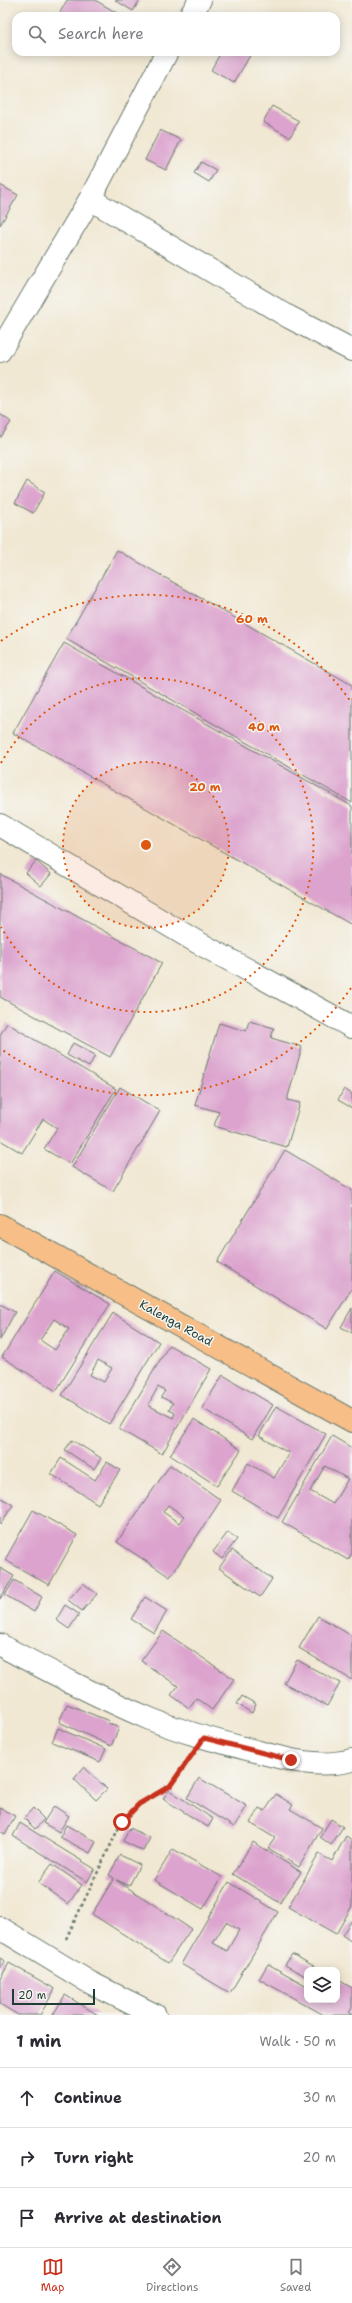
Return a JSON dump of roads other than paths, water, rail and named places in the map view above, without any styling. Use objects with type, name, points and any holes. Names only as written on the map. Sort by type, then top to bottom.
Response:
[{"type":"main road","name":"Kalenga Road","points":[[0,1225],[352,1421]]},
{"type":"street","points":[[192,12],[200,0]]},
{"type":"street","points":[[0,351],[90,199],[165,56]]},
{"type":"street","points":[[90,199],[289,316],[352,350]]},
{"type":"street","points":[[0,825],[198,942],[352,1028]]},
{"type":"street","points":[[0,1645],[78,1687],[151,1719],[204,1738],[291,1760],[318,1765],[352,1760]]},
{"type":"street","points":[[0,1928],[89,1982],[155,2015]]}]
